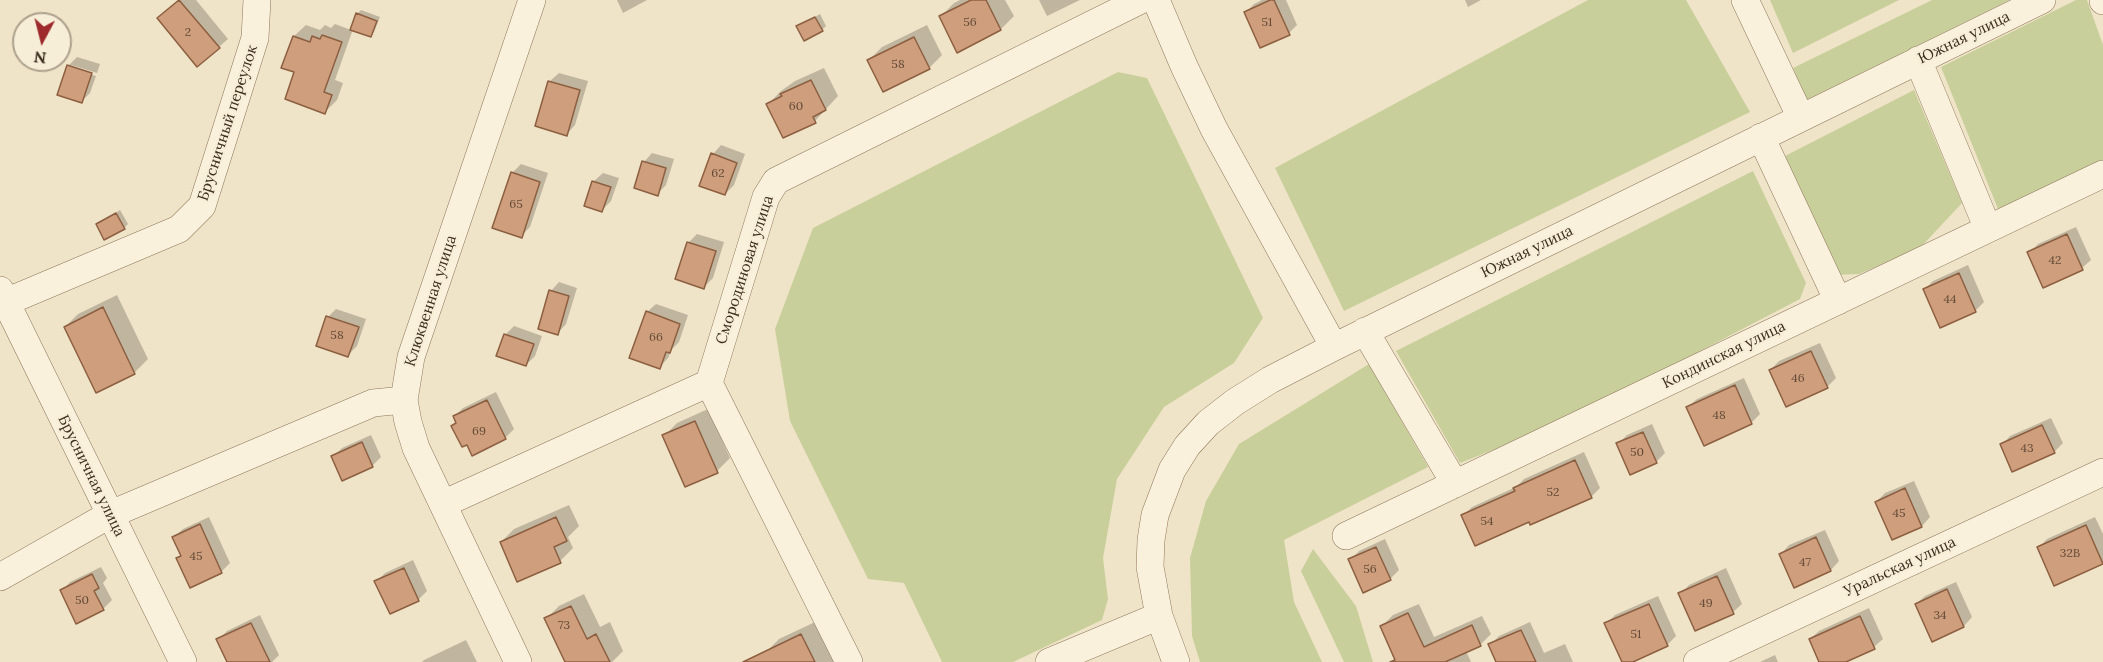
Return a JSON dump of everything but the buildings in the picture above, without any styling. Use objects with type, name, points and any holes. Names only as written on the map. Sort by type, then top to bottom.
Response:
[{"type":"street","name":"Брусничный переулок","points":[[3,296],[179,229],[201,206],[255,38],[257,0]]},
{"type":"street","name":"Клюквенная улица","points":[[518,662],[416,448],[404,400],[411,357],[532,0]]},
{"type":"street","name":"Смородиновая улица","points":[[710,383],[766,197],[776,181],[1141,0]]},
{"type":"street","points":[[1156,0],[1214,129],[1334,347]]},
{"type":"street","points":[[1745,0],[1801,118]]},
{"type":"street","name":"Южная улица","points":[[1176,662],[1159,616],[1150,567],[1155,515],[1172,470],[1187,446],[1208,423],[1235,402],[1270,380],[1334,347],[2042,0]]},
{"type":"street","points":[[1918,60],[1988,229]]},
{"type":"street","points":[[1761,137],[1838,301]]},
{"type":"street","name":"Кондинская улица","points":[[1346,536],[2103,174]]},
{"type":"street","name":"Брусничная улица","points":[[3,296],[183,662]]},
{"type":"street","points":[[1365,332],[1455,484]]},
{"type":"street","points":[[442,504],[710,383],[849,662]]},
{"type":"street","points":[[0,577],[109,515],[372,403],[404,400]]},
{"type":"street","name":"Уральская улица","points":[[1697,662],[2103,472]]},
{"type":"street","points":[[1049,662],[1159,616]]},
{"type":"green space","points":[[1588,0],[1686,0],[1750,112],[1344,311],[1275,168]]},
{"type":"green space","points":[[1770,0],[1899,0],[1793,53]]},
{"type":"green space","points":[[1932,0],[2010,0],[1807,100],[1793,68]]},
{"type":"green space","points":[[2076,0],[2087,0],[2103,45],[2103,161],[1998,209],[1941,67]]},
{"type":"green space","points":[[1118,72],[1147,78],[1263,318],[1234,363],[1164,407],[1117,479],[1103,558],[1108,599],[1102,620],[1013,662],[942,662],[904,583],[868,579],[790,421],[775,329],[813,228]]},
{"type":"green space","points":[[1914,90],[1962,203],[1920,248],[1859,274],[1836,275],[1785,156]]},
{"type":"green space","points":[[1753,171],[1806,283],[1800,299],[1562,423],[1460,463],[1396,351]]},
{"type":"green space","points":[[1369,364],[1428,467],[1284,540],[1294,602],[1322,662],[1200,662],[1192,636],[1190,558],[1206,501],[1239,444]]},
{"type":"green space","points":[[1313,549],[1356,606],[1373,662],[1344,662],[1301,571]]}]
